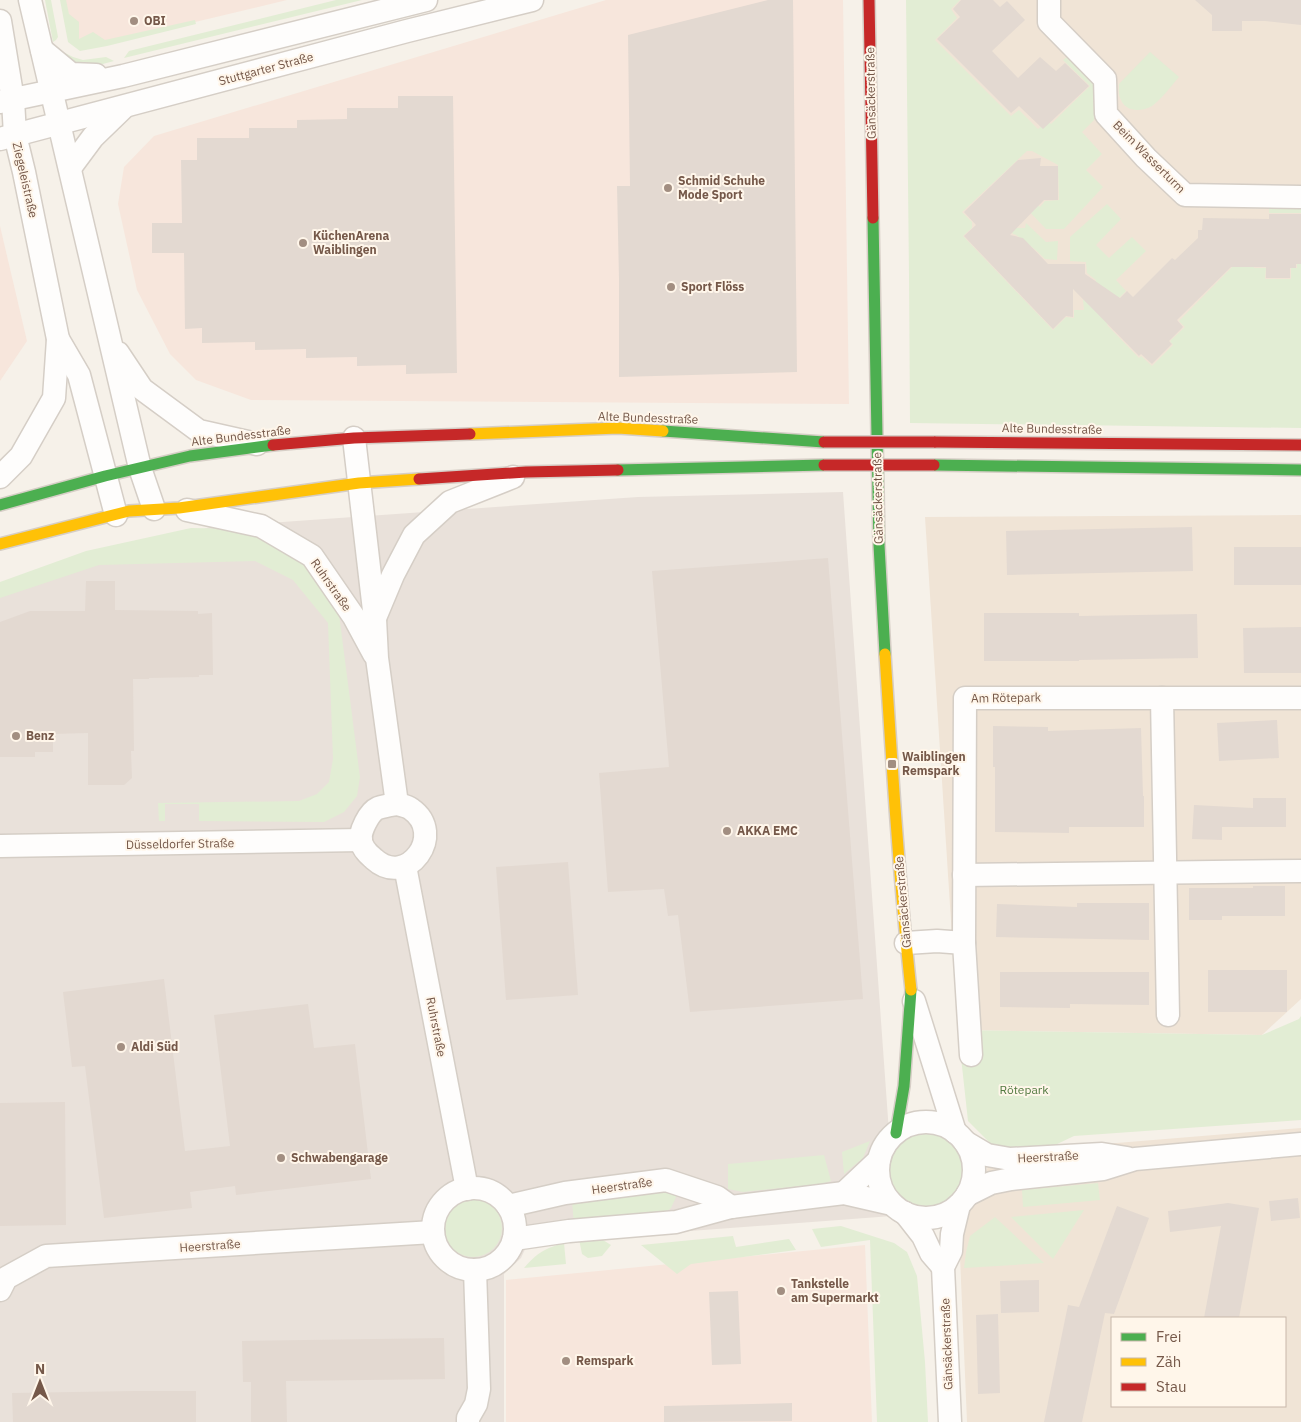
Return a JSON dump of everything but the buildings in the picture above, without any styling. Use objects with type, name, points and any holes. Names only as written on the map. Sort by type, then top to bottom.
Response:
[{"type":"main road","name":"Gänsäckerstraße","points":[[869,0],[879,545],[892,764],[912,995],[904,1086],[896,1133]]},
{"type":"main road","name":"Alte Bundesstraße","points":[[0,505],[105,476],[190,456],[265,446],[354,438],[618,428],[824,442],[1301,446]]},
{"type":"main road","points":[[0,544],[129,511],[179,508],[359,483],[526,472],[824,465],[1301,470]]},
{"type":"street","points":[[30,0],[140,468],[154,509]]},
{"type":"street","points":[[6,101],[124,76],[426,0]]},
{"type":"street","name":"Stuttgarter Straße","points":[[7,137],[532,0]]},
{"type":"street","name":"Beim Wasserturm","points":[[1049,0],[1049,22],[1104,79],[1106,114],[1146,158],[1185,195],[1301,197]]},
{"type":"street","name":"Ziegeleistraße","points":[[0,21],[7,137],[24,172],[58,338],[54,398],[22,456],[0,477]]},
{"type":"street","points":[[42,50],[71,74],[124,76]]},
{"type":"street","points":[[70,168],[93,137],[125,106]]},
{"type":"street","name":"Ziegeleistraße","points":[[58,338],[79,375],[116,514]]},
{"type":"street","points":[[110,342],[142,389],[199,431],[265,446]]},
{"type":"street","name":"Ruhrstraße","points":[[354,438],[375,619],[377,658],[397,804]]},
{"type":"street","name":"Ruhrstraße","points":[[375,619],[393,575],[414,535],[450,502],[526,472]]},
{"type":"street","name":"Ruhrstraße","points":[[179,508],[261,526],[312,556],[354,617],[377,658]]},
{"type":"street","name":"Am Rötepark","points":[[971,1055],[964,943],[965,698],[1301,698]]},
{"type":"street","points":[[1162,698],[1168,1014]]},
{"type":"street","points":[[397,804],[411,808],[422,821],[426,836],[422,851],[415,860],[405,866],[393,868],[381,865],[366,852],[361,840],[366,820],[376,809],[397,804]]},
{"type":"street","name":"Düsseldorfer Straße","points":[[0,846],[361,840]]},
{"type":"street","name":"Ruhrstraße","points":[[405,866],[467,1189]]},
{"type":"street","points":[[964,875],[1301,871]]},
{"type":"street","points":[[906,942],[937,941],[964,943]]},
{"type":"street","name":"Gänsäckerstraße","points":[[912,995],[960,1137]]},
{"type":"street","points":[[514,1239],[569,1231],[676,1222],[731,1207],[844,1193],[898,1208],[920,1218],[936,1217],[948,1212],[963,1200],[972,1183],[974,1170],[972,1156],[960,1137],[941,1124],[922,1122],[910,1125],[896,1133],[885,1145],[879,1160],[879,1174],[883,1191],[898,1208],[923,1236],[931,1253],[943,1267]]},
{"type":"street","name":"Heerstraße","points":[[960,1137],[987,1155],[1010,1159],[1102,1154],[1135,1159]]},
{"type":"street","name":"Heerstraße","points":[[963,1200],[991,1183],[1011,1179],[1103,1169],[1135,1159],[1301,1144]]},
{"type":"street","points":[[844,1193],[879,1160]]},
{"type":"street","name":"Heerstraße","points":[[508,1206],[565,1194],[666,1180],[717,1196],[731,1207]]},
{"type":"street","points":[[478,1189],[490,1192],[500,1197],[508,1206],[513,1216],[515,1227],[514,1239],[509,1251],[500,1261],[488,1268],[463,1269],[451,1264],[442,1255],[436,1244],[433,1232],[434,1220],[438,1209],[455,1192],[478,1189]]},
{"type":"street","name":"Gänsäckerstraße","points":[[950,1422],[943,1267],[951,1251],[952,1234],[963,1200]]},
{"type":"street","name":"Heerstraße","points":[[0,1290],[6,1278],[46,1256],[433,1232]]},
{"type":"street","points":[[468,1422],[468,1418],[476,1404],[478,1389],[475,1270]]},
{"type":"shaded area","name":"OBI","points":[[61,0],[287,0],[86,48],[69,36]]},
{"type":"shaded area","points":[[606,0],[843,0],[849,404],[251,400],[196,380],[170,354],[137,290],[118,204],[124,167],[154,136]]},
{"type":"shaded area","points":[[918,0],[1301,0],[1301,393],[921,388]]},
{"type":"shaded area","points":[[0,226],[27,341],[0,381]]},
{"type":"shaded area","points":[[843,492],[893,1188],[892,1216],[528,1243],[521,1258],[504,1274],[504,1422],[0,1422],[0,592],[210,527],[638,497]]},
{"type":"shaded area","points":[[1301,515],[1301,999],[1262,1035],[958,1030],[925,517]]},
{"type":"shaded area","points":[[1301,1128],[1301,1422],[967,1422],[959,1233],[994,1153]]},
{"type":"shaded area","points":[[865,1245],[872,1422],[506,1422],[506,1280]]},
{"type":"green space","points":[[45,0],[51,0],[58,37],[53,42]]},
{"type":"green space","points":[[60,0],[66,0],[69,14],[79,22],[79,39],[93,32],[105,40],[195,20],[196,24],[80,51],[68,42]]},
{"type":"green space","points":[[336,0],[362,0],[124,58],[129,51]]},
{"type":"green space","points":[[906,0],[960,0],[951,9],[957,18],[935,40],[1011,116],[1019,110],[1038,129],[1048,121],[1051,124],[1090,86],[1063,60],[1067,57],[1093,83],[1094,120],[1082,132],[1102,154],[1086,170],[1103,187],[1064,229],[1046,229],[1022,204],[1033,201],[1040,207],[1045,201],[1059,200],[1058,165],[1032,151],[1027,151],[962,212],[972,222],[972,228],[963,236],[1053,330],[1066,317],[1074,318],[1074,310],[1084,310],[1083,300],[1096,287],[1093,284],[1096,280],[1087,273],[1086,262],[1070,261],[1070,237],[1107,204],[1121,219],[1096,245],[1109,258],[1132,237],[1146,251],[1116,280],[1126,291],[1102,315],[1109,322],[1107,325],[1139,358],[1141,356],[1152,366],[1173,345],[1170,341],[1185,327],[1179,321],[1238,261],[1254,261],[1254,268],[1266,268],[1265,279],[1291,279],[1291,268],[1297,268],[1297,264],[1301,264],[1301,428],[910,423]]},
{"type":"green space","points":[[1150,52],[1179,77],[1152,106],[1139,110],[1130,109],[1123,104],[1120,98],[1119,84]]},
{"type":"green space","points":[[65,53],[83,60],[106,57],[114,61],[99,65],[76,65],[58,54]]},
{"type":"green space","points":[[1269,208],[1301,209],[1301,213],[1269,213]]},
{"type":"green space","points":[[1026,223],[1046,242],[1058,241],[1057,260],[1045,259],[1018,236],[1013,234],[1011,230],[1014,228],[1025,228]]},
{"type":"green space","points":[[191,528],[247,529],[289,548],[318,574],[339,614],[360,777],[357,796],[344,812],[324,822],[199,821],[199,804],[165,804],[165,821],[159,821],[158,803],[299,801],[317,794],[329,782],[333,759],[328,623],[293,580],[255,561],[99,565],[0,598],[0,582],[86,551]]},
{"type":"green space","name":"Rötepark","points":[[1301,1016],[1301,1120],[1074,1136],[1053,1146],[1005,1149],[995,1148],[968,1121],[958,1030],[1262,1035],[1299,1019]]},
{"type":"green space","points":[[926,1133],[947,1139],[957,1149],[963,1170],[957,1191],[947,1201],[926,1207],[905,1201],[895,1191],[889,1170],[895,1149],[905,1139]]},
{"type":"green space","points":[[870,1141],[863,1158],[844,1174],[842,1152]]},
{"type":"green space","points":[[824,1155],[831,1181],[821,1184],[743,1192],[728,1189],[728,1164]]},
{"type":"green space","points":[[1098,1183],[1100,1200],[1023,1207],[1022,1190]]},
{"type":"green space","points":[[664,1190],[677,1195],[671,1208],[658,1219],[574,1224],[572,1202]]},
{"type":"green space","points":[[473,1199],[489,1204],[497,1212],[502,1228],[497,1244],[489,1252],[473,1257],[457,1252],[449,1244],[444,1228],[449,1212],[457,1204]]},
{"type":"green space","points":[[1084,1210],[1053,1259],[1011,1217]]},
{"type":"green space","points":[[995,1217],[1044,1263],[964,1268],[970,1236]]},
{"type":"green space","points":[[841,1226],[894,1243],[907,1252],[917,1276],[925,1362],[928,1422],[877,1422],[870,1240],[821,1247],[812,1229]]},
{"type":"green space","points":[[733,1236],[736,1247],[789,1239],[796,1250],[691,1264],[677,1274],[641,1245]]},
{"type":"green space","points":[[598,1237],[611,1245],[602,1256],[588,1258],[582,1254],[579,1239]]},
{"type":"green space","points":[[564,1243],[566,1264],[524,1268],[542,1252]]},
{"type":"traffic: fast","points":[[873,218],[879,545],[885,654]]},
{"type":"traffic: fast","points":[[663,431],[824,442]]},
{"type":"traffic: fast","points":[[0,505],[105,476],[190,456],[273,445]]},
{"type":"traffic: fast","points":[[618,470],[824,465]]},
{"type":"traffic: fast","points":[[934,465],[1301,470]]},
{"type":"traffic: fast","points":[[896,1133],[904,1086],[911,990]]},
{"type":"traffic: slow","points":[[470,434],[618,428],[663,431]]},
{"type":"traffic: slow","points":[[0,544],[129,511],[179,508],[359,483],[419,479]]},
{"type":"traffic: slow","points":[[885,654],[899,864],[911,990]]},
{"type":"traffic: jam","points":[[869,0],[873,218]]},
{"type":"traffic: jam","points":[[273,445],[354,438],[470,434]]},
{"type":"traffic: jam","points":[[824,442],[934,442]]},
{"type":"traffic: jam","points":[[934,442],[1301,445]]},
{"type":"traffic: jam","points":[[824,465],[934,465]]},
{"type":"traffic: jam","points":[[419,479],[526,472],[618,470]]},
{"type":"place","name":"OBI","points":[[134,21]]},
{"type":"place","name":"Schmid Schuhe Mode Sport","points":[[668,188]]},
{"type":"place","name":"KüchenArena Waiblingen","points":[[303,243]]},
{"type":"place","name":"Sport Flöss","points":[[671,287]]},
{"type":"place","name":"Benz","points":[[16,736]]},
{"type":"place","name":"Waiblingen Remspark","points":[[892,764]]},
{"type":"place","name":"AKKA EMC","points":[[727,831]]},
{"type":"place","name":"Aldi Süd","points":[[121,1047]]},
{"type":"place","name":"Schwabengarage","points":[[281,1158]]},
{"type":"place","name":"Tankstelle am Supermarkt","points":[[781,1291]]},
{"type":"place","name":"Remspark","points":[[566,1361]]}]
